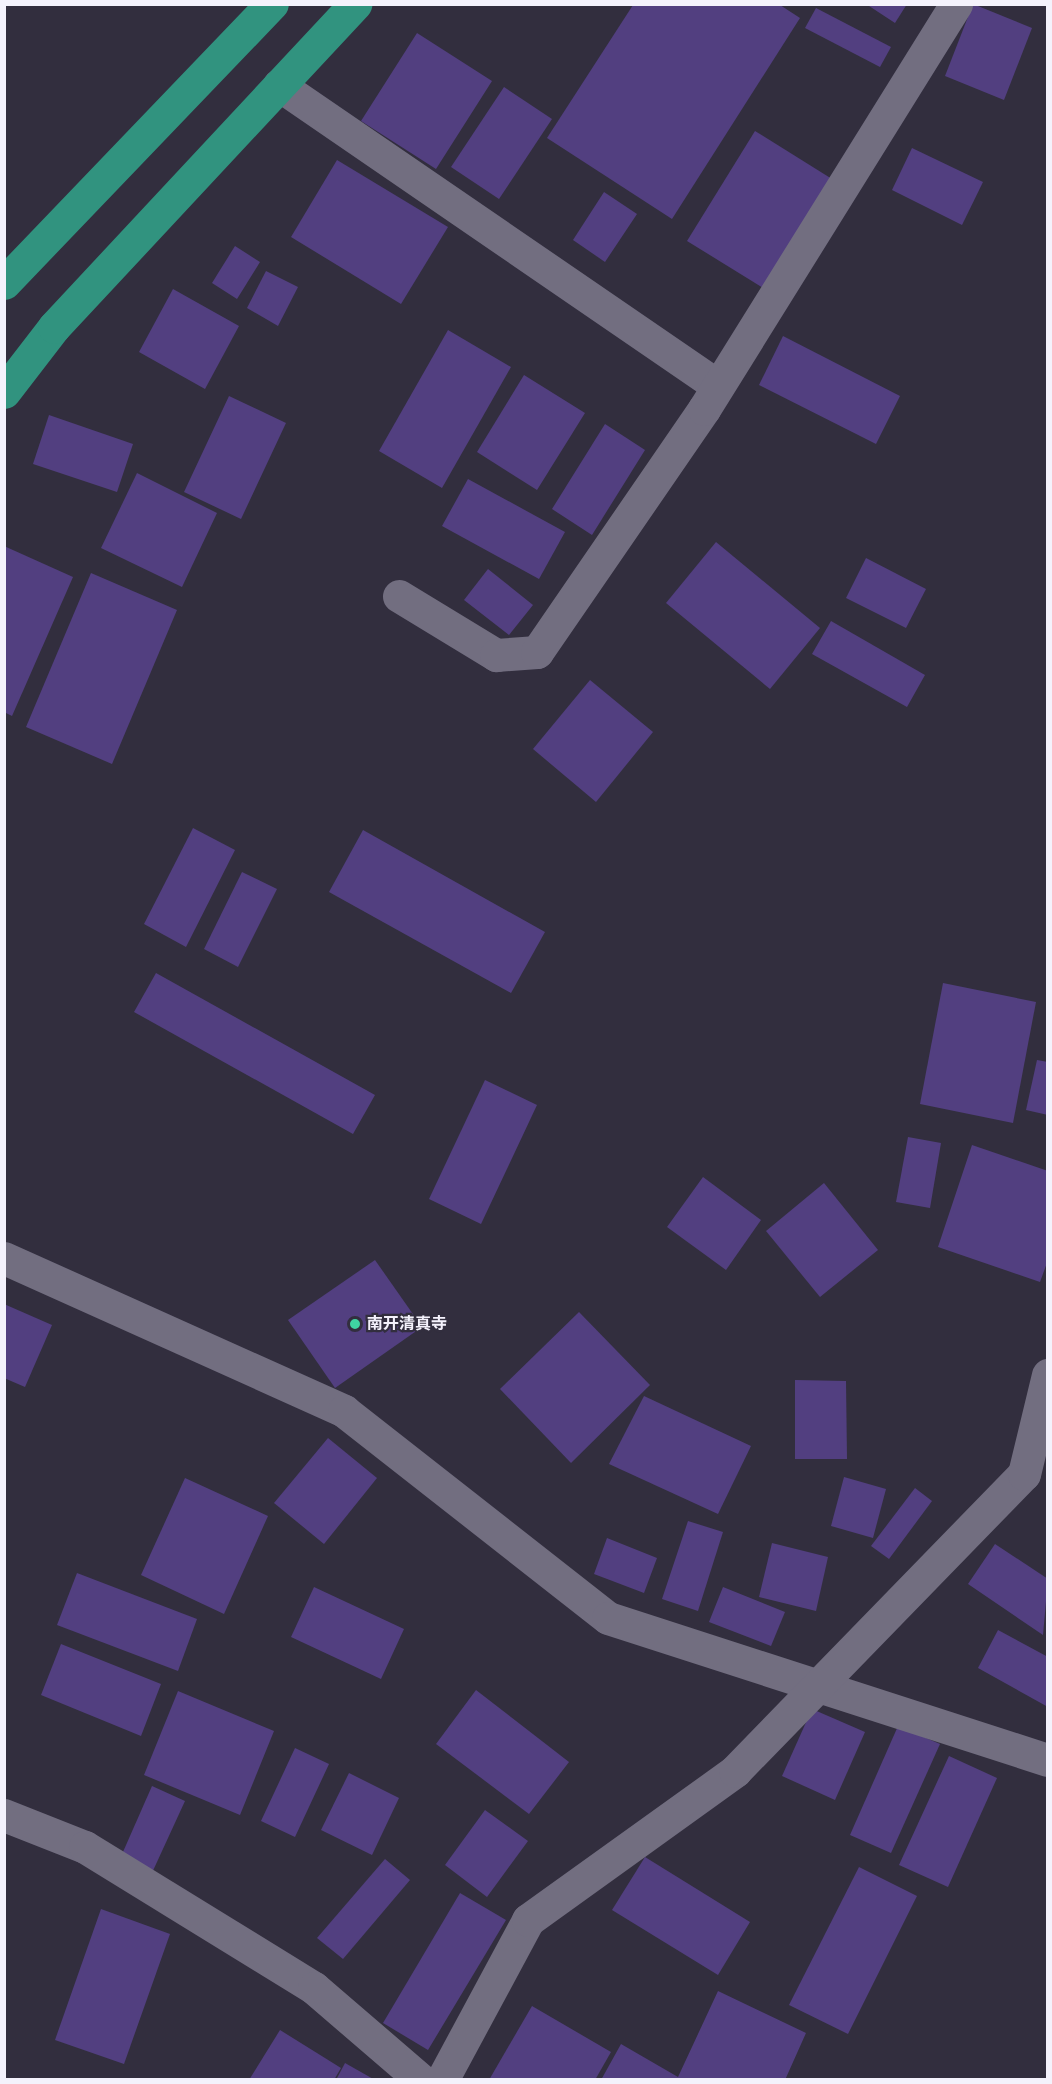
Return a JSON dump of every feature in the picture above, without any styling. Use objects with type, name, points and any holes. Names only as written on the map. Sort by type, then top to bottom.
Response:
[{"type":"main road","points":[[4,283],[272,4]]},
{"type":"main road","points":[[4,392],[54,327],[355,4]]},
{"type":"street","points":[[399,596],[496,655],[537,652],[718,386],[956,4]]},
{"type":"street","points":[[279,85],[718,386]]},
{"type":"street","points":[[4,1258],[344,1411],[608,1618],[1047,1760]]},
{"type":"street","points":[[441,2079],[528,1920],[735,1771],[1024,1474],[1047,1375]]},
{"type":"street","points":[[4,1815],[85,1847],[314,1988],[421,2079]]},
{"type":"building","points":[[866,4],[907,4],[895,23]]},
{"type":"building","points":[[973,4],[1032,28],[1004,100],[945,76]]},
{"type":"building","points":[[633,5],[780,5],[800,18],[672,219],[547,138]]},
{"type":"building","points":[[816,8],[891,47],[880,67],[805,28]]},
{"type":"building","points":[[417,33],[492,81],[436,169],[361,121]]},
{"type":"building","points":[[504,87],[552,119],[499,199],[451,167]]},
{"type":"building","points":[[755,131],[832,179],[765,289],[687,241]]},
{"type":"building","points":[[912,148],[983,182],[962,225],[892,190]]},
{"type":"building","points":[[337,160],[448,227],[401,304],[291,237]]},
{"type":"building","points":[[604,192],[637,214],[605,262],[573,240]]},
{"type":"building","points":[[235,246],[260,262],[237,299],[212,283]]},
{"type":"building","points":[[266,271],[298,287],[278,326],[247,308]]},
{"type":"building","points":[[173,289],[239,326],[205,389],[139,352]]},
{"type":"building","points":[[448,330],[511,367],[442,488],[379,451]]},
{"type":"building","points":[[783,336],[900,396],[876,444],[759,385]]},
{"type":"building","points":[[524,375],[585,413],[537,490],[477,452]]},
{"type":"building","points":[[229,396],[286,423],[241,519],[184,492]]},
{"type":"building","points":[[49,415],[133,444],[117,492],[33,464]]},
{"type":"building","points":[[605,424],[645,450],[592,535],[552,509]]},
{"type":"building","points":[[137,473],[217,513],[182,587],[101,548]]},
{"type":"building","points":[[468,479],[565,532],[539,579],[442,526]]},
{"type":"building","points":[[716,542],[820,628],[770,689],[666,603]]},
{"type":"building","points":[[4,546],[73,577],[12,716],[4,712]]},
{"type":"building","points":[[866,558],[926,589],[906,628],[846,598]]},
{"type":"building","points":[[488,569],[533,605],[509,635],[464,600]]},
{"type":"building","points":[[91,573],[177,610],[112,764],[26,727]]},
{"type":"building","points":[[831,621],[925,675],[907,707],[812,654]]},
{"type":"building","points":[[590,680],[653,732],[596,802],[533,749]]},
{"type":"building","points":[[193,828],[235,850],[186,947],[144,924]]},
{"type":"building","points":[[363,830],[545,932],[511,993],[329,892]]},
{"type":"building","points":[[242,872],[277,889],[238,967],[204,949]]},
{"type":"building","points":[[156,973],[375,1095],[353,1134],[134,1012]]},
{"type":"building","points":[[943,983],[1036,1002],[1013,1123],[920,1104]]},
{"type":"building","points":[[1037,1060],[1048,1062],[1048,1115],[1026,1110]]},
{"type":"building","points":[[485,1080],[537,1105],[481,1224],[429,1199]]},
{"type":"building","points":[[908,1137],[941,1143],[930,1208],[896,1202]]},
{"type":"building","points":[[972,1145],[1048,1171],[1048,1260],[1040,1282],[938,1247]]},
{"type":"building","points":[[703,1177],[761,1220],[726,1270],[667,1227]]},
{"type":"building","points":[[824,1183],[878,1250],[820,1297],[766,1231]]},
{"type":"building","name":"南开清真寺","points":[[375,1260],[422,1327],[335,1388],[288,1320]]},
{"type":"building","points":[[4,1304],[52,1325],[25,1387],[4,1378]]},
{"type":"building","points":[[579,1312],[650,1385],[571,1463],[500,1389]]},
{"type":"building","points":[[795,1380],[846,1381],[847,1459],[795,1459]]},
{"type":"building","points":[[644,1396],[751,1446],[718,1514],[609,1464]]},
{"type":"building","points":[[328,1438],[377,1478],[324,1544],[274,1503]]},
{"type":"building","points":[[844,1477],[886,1489],[873,1538],[831,1526]]},
{"type":"building","points":[[185,1478],[268,1516],[224,1614],[141,1575]]},
{"type":"building","points":[[915,1488],[932,1501],[889,1559],[871,1546]]},
{"type":"building","points":[[688,1521],[723,1532],[698,1611],[662,1599]]},
{"type":"building","points":[[607,1538],[657,1558],[644,1593],[594,1574]]},
{"type":"building","points":[[772,1543],[828,1557],[816,1611],[759,1597]]},
{"type":"building","points":[[995,1544],[1048,1579],[1043,1635],[968,1584]]},
{"type":"building","points":[[77,1573],[197,1619],[178,1671],[57,1625]]},
{"type":"building","points":[[314,1587],[404,1629],[381,1679],[291,1637]]},
{"type":"building","points":[[723,1587],[785,1612],[771,1646],[709,1622]]},
{"type":"building","points":[[998,1630],[1048,1657],[1048,1707],[978,1668]]},
{"type":"building","points":[[61,1644],[161,1684],[141,1736],[41,1695]]},
{"type":"building","points":[[476,1690],[569,1762],[529,1814],[436,1744]]},
{"type":"building","points":[[178,1691],[274,1731],[240,1815],[144,1775]]},
{"type":"building","points":[[812,1709],[865,1732],[835,1800],[782,1776]]},
{"type":"building","points":[[898,1726],[940,1744],[891,1853],[850,1835]]},
{"type":"building","points":[[295,1748],[329,1764],[295,1837],[261,1821]]},
{"type":"building","points":[[949,1756],[997,1778],[948,1887],[899,1865]]},
{"type":"building","points":[[349,1773],[399,1798],[372,1855],[321,1830]]},
{"type":"building","points":[[152,1786],[185,1801],[151,1875],[119,1861]]},
{"type":"building","points":[[485,1810],[528,1841],[487,1897],[445,1865]]},
{"type":"building","points":[[645,1857],[750,1922],[718,1975],[612,1910]]},
{"type":"building","points":[[385,1859],[410,1880],[343,1959],[317,1938]]},
{"type":"building","points":[[859,1867],[917,1896],[848,2034],[789,2005]]},
{"type":"building","points":[[460,1893],[506,1920],[428,2050],[383,2023]]},
{"type":"building","points":[[101,1909],[170,1934],[124,2064],[55,2040]]},
{"type":"building","points":[[718,1991],[806,2033],[785,2080],[601,2080],[621,2044],[678,2077]]},
{"type":"building","points":[[532,2006],[611,2052],[595,2080],[489,2080]]},
{"type":"building","points":[[280,2030],[341,2068],[334,2080],[249,2080]]},
{"type":"building","points":[[345,2063],[375,2080],[336,2080]]},
{"type":"place","name":"南开清真寺","points":[[355,1324]]}]
